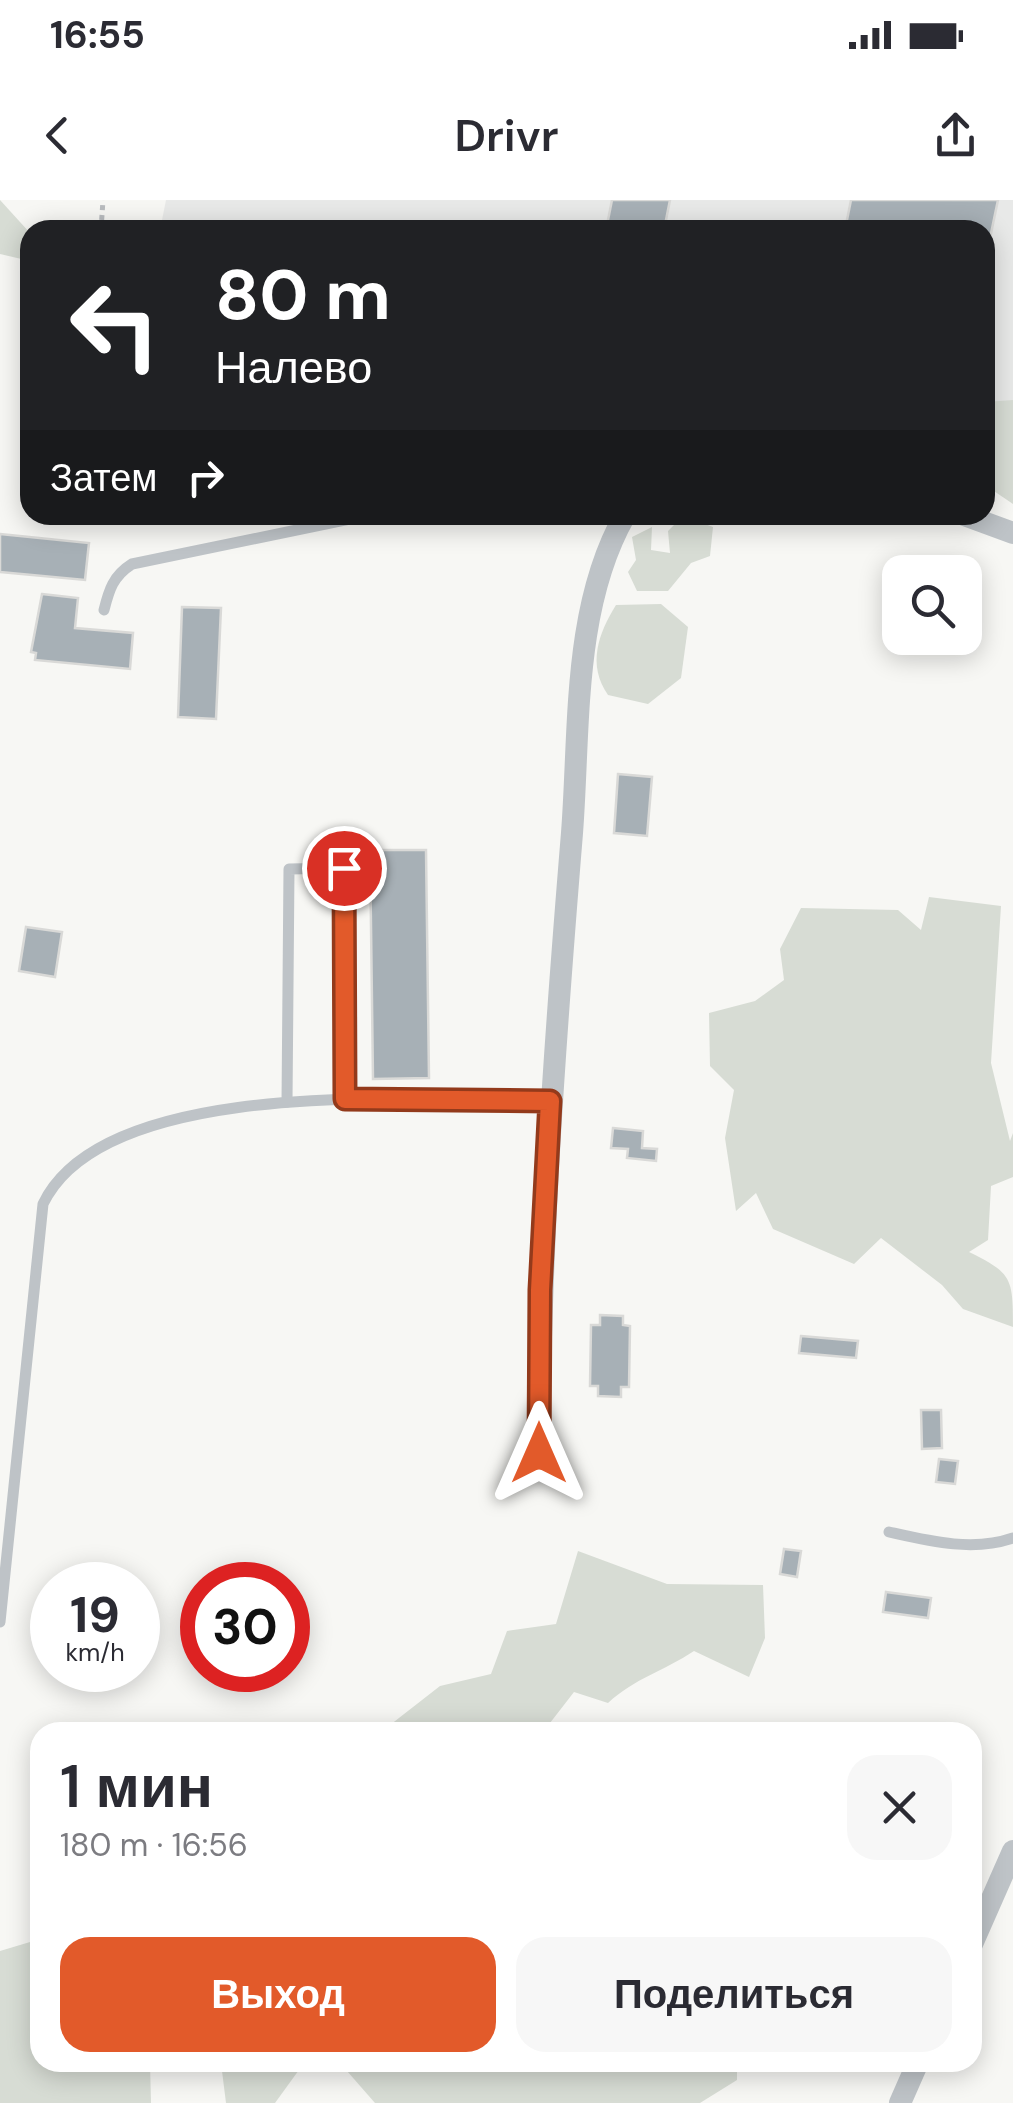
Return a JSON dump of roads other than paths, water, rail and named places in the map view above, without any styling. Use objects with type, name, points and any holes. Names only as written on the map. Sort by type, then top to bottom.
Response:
[{"type":"street","points":[[539,1453],[540,1290],[550,1101],[588,636],[604,551],[619,525]]},
{"type":"street","points":[[982,1921],[1013,1851]]},
{"type":"street","points":[[900,2103],[914,2072]]},
{"type":"lane","points":[[104,610],[119,572],[132,564],[320,525]]},
{"type":"lane","points":[[288,1102],[289,869],[344,868],[345,1099]]},
{"type":"lane","points":[[0,1622],[35,1258],[43,1204],[65,1172],[139,1128],[179,1115],[345,1099],[550,1101]]},
{"type":"lane","points":[[889,1532],[942,1544],[997,1544],[1013,1538]]}]
